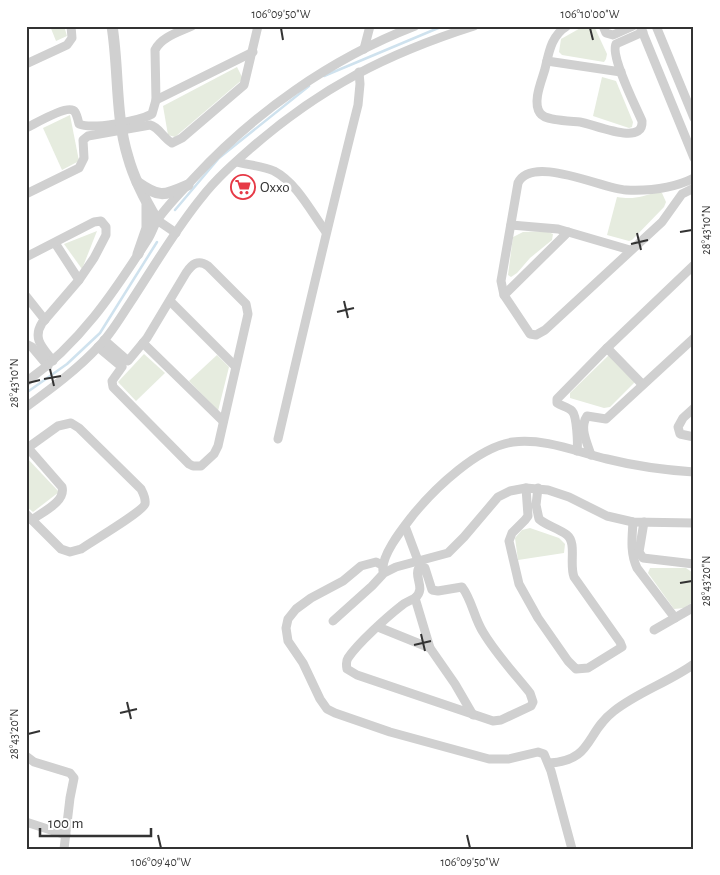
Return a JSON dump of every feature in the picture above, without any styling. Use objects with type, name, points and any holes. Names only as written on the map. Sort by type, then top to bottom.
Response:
[{"type":"street","points":[[26,64],[67,45],[72,38],[71,26]]},
{"type":"street","points":[[112,26],[122,126],[128,157],[136,181],[157,220],[176,233]]},
{"type":"street","points":[[26,194],[78,168],[84,158],[82,143],[85,138],[152,114],[156,100],[155,50],[157,45],[162,40],[192,26]]},
{"type":"street","points":[[26,128],[68,109],[75,112],[79,124],[83,126],[153,126],[165,139],[172,143],[182,138],[244,85],[258,26]]},
{"type":"street","points":[[364,49],[370,26]]},
{"type":"street","points":[[26,382],[50,363],[93,320],[150,236],[157,220],[223,148],[278,101],[326,70],[364,49],[415,26]]},
{"type":"street","points":[[26,407],[101,344],[202,197],[236,162],[269,133],[329,90],[359,72],[414,46],[474,26]]},
{"type":"street","points":[[566,26],[554,38],[537,104],[539,113],[550,119],[588,124],[624,134],[633,134],[641,129],[642,121],[615,54],[616,44],[641,29],[694,158]]},
{"type":"street","points":[[602,26],[606,33],[613,35],[633,26]]},
{"type":"street","points":[[656,26],[694,118]]},
{"type":"street","points":[[156,100],[253,52]]},
{"type":"street","points":[[547,61],[621,72]]},
{"type":"street","points":[[278,439],[326,232],[358,105],[359,72]]},
{"type":"street","points":[[236,162],[264,168],[284,177],[300,195],[326,232]]},
{"type":"street","points":[[694,178],[671,186],[625,190],[562,174],[542,172],[526,174],[518,183],[501,281],[504,295],[530,334],[540,333],[662,222],[682,194],[694,188]]},
{"type":"street","points":[[136,181],[153,193],[165,194],[188,185]]},
{"type":"street","points":[[138,254],[147,228],[147,203]]},
{"type":"street","points":[[26,257],[94,222],[104,223],[106,227],[106,236],[80,280],[45,320],[38,331],[37,339],[50,363]]},
{"type":"street","points":[[511,225],[549,228],[630,250]]},
{"type":"street","points":[[504,295],[568,232]]},
{"type":"street","points":[[55,243],[80,280]]},
{"type":"street","points":[[201,262],[208,266],[246,304],[248,314],[218,446],[214,454],[201,466],[189,464],[113,387],[112,381],[114,377],[143,343],[170,301],[190,267],[201,262]]},
{"type":"street","points":[[577,452],[578,443],[574,414],[570,409],[557,403],[557,399],[694,265]]},
{"type":"street","points":[[26,296],[45,320]]},
{"type":"street","points":[[170,301],[235,366]]},
{"type":"street","points":[[590,455],[583,429],[587,416],[606,419],[694,338]]},
{"type":"street","points":[[143,343],[223,421]]},
{"type":"street","points":[[26,344],[32,346],[50,363]]},
{"type":"street","points":[[101,344],[125,364]]},
{"type":"street","points":[[607,348],[642,384]]},
{"type":"street","points":[[694,408],[683,418],[678,426],[680,434],[694,437]]},
{"type":"street","points":[[71,423],[79,428],[141,489],[145,500],[144,505],[136,513],[81,549],[70,552],[61,549],[29,517],[60,499],[63,491],[62,487],[27,449],[58,426],[71,423]]},
{"type":"street","points":[[333,621],[372,586],[383,569],[394,542],[422,505],[462,467],[488,450],[512,442],[542,443],[632,465],[694,472]]},
{"type":"street","points":[[383,569],[396,567],[421,568],[448,552],[464,538],[498,497],[510,491],[526,488],[538,488],[569,497],[607,516],[634,522],[694,523]]},
{"type":"street","points":[[526,488],[528,516],[512,533],[510,541],[519,584],[538,618],[568,661],[576,669],[581,670],[588,668],[622,647],[574,577],[571,566],[571,538],[539,519],[536,505],[538,488]]},
{"type":"street","points":[[634,522],[632,547],[634,562],[675,618]]},
{"type":"street","points":[[644,522],[639,549],[643,558],[694,564]]},
{"type":"street","points":[[405,526],[421,568],[432,590],[438,591],[462,587],[468,595],[484,635],[532,697],[533,702],[528,708],[501,720],[493,721],[350,672],[346,665],[348,657],[401,606],[415,598],[420,589],[421,568]]},
{"type":"street","points":[[383,569],[376,562],[361,566],[343,581],[296,609],[288,619],[286,628],[288,641],[303,663],[320,699],[327,709],[335,713],[390,732],[478,757],[500,760],[538,752],[544,754],[549,763],[572,849]]},
{"type":"street","points":[[415,598],[430,648],[455,684],[473,715]]},
{"type":"street","points":[[654,630],[694,607]]},
{"type":"street","points":[[378,627],[430,648]]},
{"type":"street","points":[[549,763],[569,760],[578,755],[591,741],[600,722],[615,710],[694,664]]},
{"type":"street","points":[[26,756],[34,762],[70,773],[74,778],[64,849]]},
{"type":"street","points":[[26,822],[66,835]]},
{"type":"shaded area","points":[[50,26],[64,26],[67,36],[56,41]]},
{"type":"shaded area","points":[[584,26],[594,26],[607,54],[604,62],[562,55],[559,52],[561,39]]},
{"type":"shaded area","points":[[237,67],[243,79],[175,137],[168,135],[163,106]]},
{"type":"shaded area","points":[[602,77],[616,81],[633,122],[632,127],[629,128],[593,116]]},
{"type":"shaded area","points":[[70,115],[79,161],[62,170],[43,128]]},
{"type":"shaded area","points":[[658,192],[662,193],[666,202],[664,207],[632,240],[629,241],[607,235],[617,197],[634,198]]},
{"type":"shaded area","points":[[97,231],[82,269],[64,244]]},
{"type":"shaded area","points":[[546,231],[553,234],[552,240],[530,258],[517,273],[511,277],[508,275],[513,237],[523,232]]},
{"type":"shaded area","points":[[144,354],[165,373],[136,401],[118,382]]},
{"type":"shaded area","points":[[217,355],[229,367],[218,411],[189,381]]},
{"type":"shaded area","points":[[609,355],[635,382],[610,407],[604,408],[570,398],[570,393]]},
{"type":"shaded area","points":[[26,457],[59,492],[33,512],[26,506]]},
{"type":"shaded area","points":[[530,528],[559,538],[565,544],[564,553],[518,560],[515,538],[522,530]]},
{"type":"shaded area","points":[[650,568],[686,568],[693,573],[694,601],[684,608],[674,609],[648,573]]},
{"type":"waterway","points":[[324,76],[443,26]]},
{"type":"waterway","points":[[175,210],[219,158],[309,86]]},
{"type":"waterway","points":[[26,393],[67,364],[100,333],[157,242]]},
{"type":"place","name":"Oxxo","points":[[243,187]]}]
